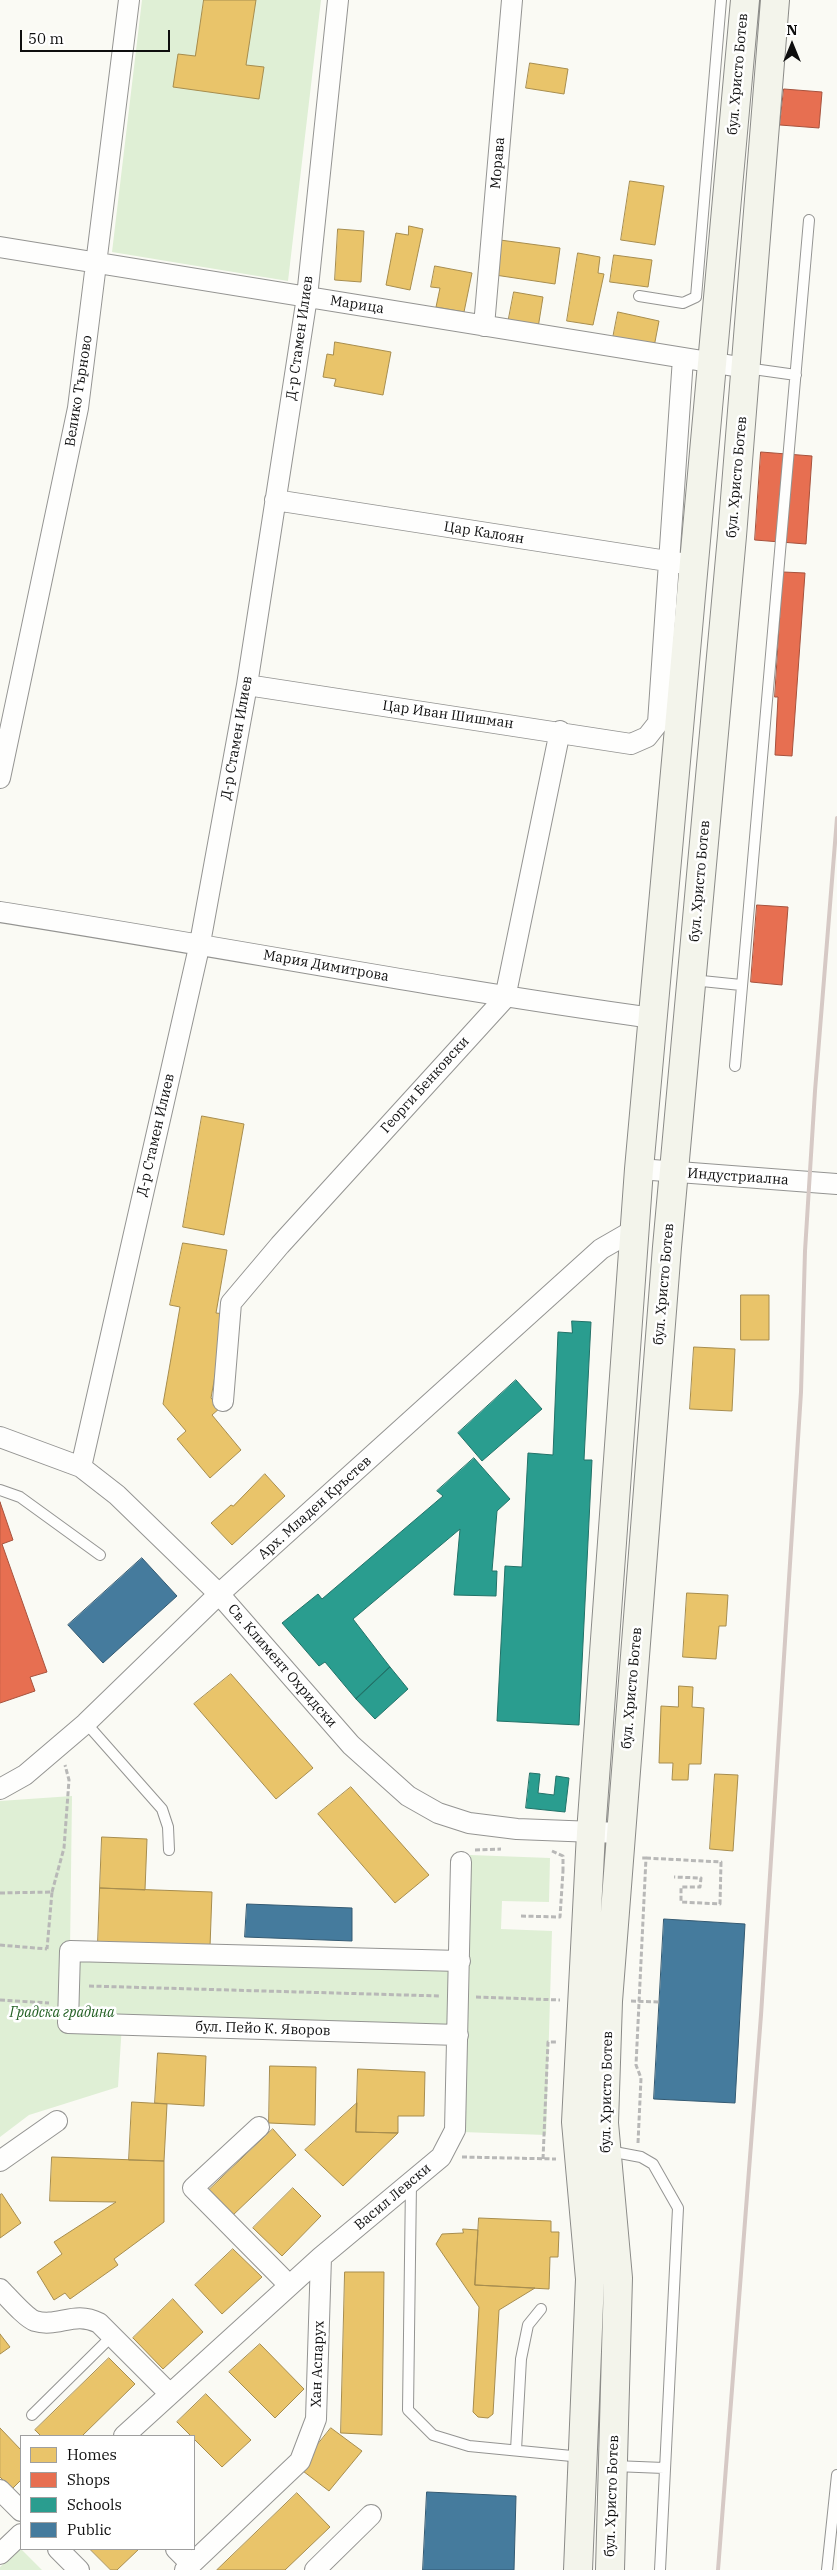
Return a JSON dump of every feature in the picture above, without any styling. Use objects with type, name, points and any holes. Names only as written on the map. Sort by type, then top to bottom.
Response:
[{"type":"main road","name":"бул. Христо Ботев","points":[[578,2570],[590,2279],[576,2122],[591,1833],[634,1230],[652,1018],[681,563],[713,363],[745,0]]},
{"type":"main road","name":"бул. Христо Ботев","points":[[610,2570],[618,2278],[605,2151],[604,2123],[608,2001],[674,1172],[746,368],[775,0]]},
{"type":"street","name":"Велико Търново","points":[[0,778],[78,408],[128,0]]},
{"type":"street","name":"Д-р Стамен Илиев","points":[[81,1467],[200,943],[247,685],[307,297],[338,0]]},
{"type":"street","name":"Морава","points":[[484,326],[512,0]]},
{"type":"street","name":"Марица","points":[[0,247],[746,368]]},
{"type":"street","points":[[681,563],[683,358]]},
{"type":"street","name":"Цар Калоян","points":[[275,500],[681,563]]},
{"type":"street","name":"Цар Иван Шишман","points":[[247,685],[560,731],[631,744],[647,736],[658,723],[681,563]]},
{"type":"street","points":[[505,998],[560,731]]},
{"type":"street","name":"Мария Димитрова","points":[[0,912],[200,943],[505,998],[652,1018]]},
{"type":"street","name":"Георги Бенковски","points":[[223,1401],[231,1303],[280,1245],[505,998]]},
{"type":"street","name":"Индустриална","points":[[639,1169],[837,1184]]},
{"type":"street","name":"Арх. Младен Кръстев","points":[[0,1789],[25,1775],[86,1723],[219,1594],[601,1249],[634,1230]]},
{"type":"street","name":"Св. Климент Охридски","points":[[0,1437],[81,1467],[117,1495],[219,1594],[351,1746],[408,1796],[438,1813],[468,1823],[591,1833],[619,1846]]},
{"type":"street","name":"Васил Левски","points":[[125,2435],[321,2256],[441,2157],[455,2130],[461,1862]]},
{"type":"street","points":[[68,2004],[70,1951],[460,1961]]},
{"type":"street","name":"бул. Пейо К. Яворов","points":[[68,2004],[458,2035]]},
{"type":"street","points":[[0,2161],[57,2121]]},
{"type":"street","points":[[259,2127],[193,2188],[289,2285]]},
{"type":"street","name":"Хан Аспарух","points":[[188,2567],[300,2461],[316,2419],[321,2256]]},
{"type":"street","points":[[0,2290],[33,2321],[52,2323],[75,2317],[89,2318],[99,2323],[169,2393]]},
{"type":"street","points":[[0,2490],[20,2510]]},
{"type":"street","points":[[315,2570],[372,2515]]},
{"type":"street","points":[[0,2554],[20,2535]]},
{"type":"street","points":[[59,2550],[79,2570]]},
{"type":"street","points":[[177,2550],[188,2567]]},
{"type":"lane","points":[[639,296],[683,304],[696,297],[721,0]]},
{"type":"lane","points":[[735,1066],[809,220]]},
{"type":"lane","points":[[746,368],[796,374]]},
{"type":"lane","points":[[691,980],[741,985]]},
{"type":"lane","points":[[0,1490],[20,1497],[100,1555]]},
{"type":"lane","points":[[86,1723],[162,1808],[168,1828],[169,1850]]},
{"type":"lane","points":[[605,2151],[641,2157],[653,2164],[678,2208],[660,2570]]},
{"type":"lane","points":[[411,2183],[408,2410],[433,2435],[469,2446],[583,2457]]},
{"type":"lane","points":[[516,2450],[521,2360],[528,2325],[541,2309]]},
{"type":"lane","points":[[32,2415],[112,2336]]},
{"type":"lane","points":[[614,2466],[664,2468]]},
{"type":"lane","points":[[827,2570],[837,2475]]},
{"type":"path","points":[[46,1949],[52,1892],[64,1848],[69,1780],[60,1746]]},
{"type":"path","points":[[619,1846],[646,1858],[721,1862],[720,1904],[681,1902],[681,1887],[700,1887],[701,1878],[674,1877]]},
{"type":"path","points":[[521,1916],[560,1918],[564,1856],[550,1850]]},
{"type":"path","points":[[639,2134],[641,2078],[636,2065],[646,1858]]},
{"type":"path","points":[[563,1871],[572,1871]]},
{"type":"path","points":[[0,1893],[52,1892]]},
{"type":"path","points":[[0,1945],[70,1951]]},
{"type":"path","points":[[0,2000],[68,2004],[459,1996],[581,2001]]},
{"type":"path","points":[[608,2001],[660,2002]]},
{"type":"path","points":[[543,2159],[548,2042],[558,2042]]},
{"type":"path","points":[[441,2157],[562,2160]]},
{"type":"green space","points":[[142,0],[321,0],[288,281],[112,252]]},
{"type":"green space","name":"Градска градина","points":[[72,1796],[70,1951],[453,1968],[451,2028],[122,2024],[118,2087],[29,2115],[0,2137],[0,1801]]},
{"type":"green space","points":[[470,1855],[550,1858],[549,1902],[502,1901],[501,1929],[552,1931],[546,2135],[462,2132]]},
{"type":"green space","points":[[20,2549],[42,2570],[0,2570],[0,2567]]},
{"type":"building: Homes","points":[[204,0],[256,0],[246,65],[264,67],[259,99],[173,87],[178,54],[195,56]]},
{"type":"building: Homes","points":[[530,63],[568,69],[564,94],[526,88]]},
{"type":"building: Homes","points":[[630,181],[664,186],[655,245],[621,240]]},
{"type":"building: Homes","points":[[409,226],[423,229],[410,290],[386,285],[396,233],[408,235]]},
{"type":"building: Homes","points":[[338,229],[364,231],[361,282],[335,280]]},
{"type":"building: Homes","points":[[500,240],[560,248],[555,284],[495,275]]},
{"type":"building: Homes","points":[[578,253],[600,257],[598,273],[604,274],[593,325],[567,321]]},
{"type":"building: Homes","points":[[614,255],[652,260],[648,287],[610,282]]},
{"type":"building: Homes","points":[[435,266],[472,273],[464,312],[436,307],[440,288],[431,287]]},
{"type":"building: Homes","points":[[514,292],[543,297],[538,328],[508,323]]},
{"type":"building: Homes","points":[[618,312],[659,321],[654,347],[613,338]]},
{"type":"building: Homes","points":[[335,342],[391,352],[383,395],[334,386],[336,379],[323,377],[327,354],[333,355]]},
{"type":"building: Homes","points":[[202,1116],[244,1124],[224,1235],[183,1227]]},
{"type":"building: Homes","points":[[183,1243],[227,1250],[216,1313],[226,1314],[211,1398],[220,1408],[212,1415],[241,1450],[210,1478],[177,1439],[186,1431],[163,1404],[180,1307],[170,1305]]},
{"type":"building: Homes","points":[[741,1295],[769,1295],[769,1340],[741,1340]]},
{"type":"building: Homes","points":[[694,1347],[735,1349],[732,1411],[690,1409]]},
{"type":"building: Homes","points":[[265,1474],[285,1496],[232,1545],[211,1523],[231,1505],[233,1506]]},
{"type":"building: Homes","points":[[687,1593],[728,1595],[726,1626],[719,1626],[716,1659],[683,1657]]},
{"type":"building: Homes","points":[[231,1674],[313,1768],[276,1799],[194,1704]]},
{"type":"building: Homes","points":[[679,1686],[693,1687],[692,1707],[704,1708],[701,1764],[689,1764],[688,1780],[672,1780],[673,1763],[659,1763],[661,1706],[678,1707]]},
{"type":"building: Homes","points":[[715,1774],[738,1775],[733,1851],[710,1849]]},
{"type":"building: Homes","points":[[351,1787],[429,1875],[395,1903],[318,1814]]},
{"type":"building: Homes","points":[[102,1837],[147,1839],[145,1890],[100,1888]]},
{"type":"building: Homes","points":[[100,1888],[212,1892],[210,1947],[98,1943]]},
{"type":"building: Homes","points":[[158,2053],[206,2056],[204,2106],[155,2103]]},
{"type":"building: Homes","points":[[270,2066],[316,2067],[315,2125],[269,2123]]},
{"type":"building: Homes","points":[[358,2069],[425,2072],[424,2116],[398,2116],[398,2133],[356,2132]]},
{"type":"building: Homes","points":[[132,2102],[167,2104],[164,2161],[129,2160]]},
{"type":"building: Homes","points":[[357,2103],[356,2132],[398,2133],[343,2186],[305,2150]]},
{"type":"building: Homes","points":[[273,2129],[296,2155],[232,2216],[208,2191]]},
{"type":"building: Homes","points":[[52,2157],[164,2161],[164,2222],[114,2259],[118,2265],[70,2299],[65,2293],[54,2300],[37,2272],[62,2254],[54,2242],[116,2202],[50,2201]]},
{"type":"building: Homes","points":[[293,2188],[321,2216],[282,2256],[253,2228]]},
{"type":"building: Homes","points":[[2,2194],[21,2223],[0,2238],[0,2195]]},
{"type":"building: Homes","points":[[479,2218],[551,2221],[551,2232],[559,2232],[558,2257],[550,2257],[549,2289],[475,2285]]},
{"type":"building: Homes","points":[[463,2229],[478,2230],[475,2285],[535,2288],[499,2310],[493,2414],[488,2418],[478,2417],[473,2412],[479,2307],[436,2244],[442,2234],[463,2233]]},
{"type":"building: Homes","points":[[233,2249],[262,2277],[222,2314],[195,2285]]},
{"type":"building: Homes","points":[[345,2272],[384,2272],[382,2435],[341,2433]]},
{"type":"building: Homes","points":[[173,2299],[203,2332],[163,2369],[133,2338]]},
{"type":"building: Homes","points":[[0,2334],[10,2347],[0,2354]]},
{"type":"building: Homes","points":[[260,2344],[304,2389],[275,2418],[229,2372]]},
{"type":"building: Homes","points":[[109,2358],[135,2384],[83,2435],[40,2435],[35,2430]]},
{"type":"building: Homes","points":[[206,2394],[251,2440],[222,2467],[195,2440],[195,2435],[190,2435],[177,2422]]},
{"type":"building: Homes","points":[[0,2428],[20,2449],[20,2481],[12,2489],[0,2477]]},
{"type":"building: Homes","points":[[331,2428],[362,2451],[329,2491],[299,2468]]},
{"type":"building: Homes","points":[[297,2493],[330,2527],[285,2570],[217,2570]]},
{"type":"building: Homes","points":[[91,2550],[138,2550],[117,2570],[111,2570]]},
{"type":"building: Shops","points":[[784,89],[822,92],[819,128],[780,125]]},
{"type":"building: Shops","points":[[761,452],[812,456],[806,544],[755,540]]},
{"type":"building: Shops","points":[[783,572],[805,573],[792,756],[775,755],[778,697],[775,697]]},
{"type":"building: Shops","points":[[757,905],[788,907],[782,985],[751,982]]},
{"type":"building: Shops","points":[[0,1502],[13,1540],[2,1544],[47,1672],[30,1677],[35,1691],[0,1703]]},
{"type":"building: Schools","points":[[572,1321],[591,1322],[584,1460],[592,1460],[579,1725],[497,1721],[505,1566],[522,1567],[528,1453],[553,1455],[558,1332],[572,1333]]},
{"type":"building: Schools","points":[[516,1380],[542,1409],[482,1461],[458,1433]]},
{"type":"building: Schools","points":[[474,1458],[510,1499],[497,1511],[492,1571],[497,1571],[496,1596],[454,1595],[460,1529],[353,1619],[390,1667],[356,1699],[325,1662],[319,1666],[282,1623],[318,1594],[322,1599],[443,1496],[437,1491]]},
{"type":"building: Schools","points":[[390,1667],[408,1689],[375,1719],[356,1699]]},
{"type":"building: Schools","points":[[530,1773],[540,1774],[538,1793],[554,1795],[556,1776],[569,1778],[565,1812],[526,1808]]},
{"type":"building: Public","points":[[142,1558],[177,1596],[103,1663],[68,1625]]},
{"type":"building: Public","points":[[247,1904],[352,1908],[352,1941],[245,1937]]},
{"type":"building: Public","points":[[664,1919],[745,1924],[735,2103],[654,2099]]},
{"type":"building: Public","points":[[427,2492],[516,2496],[514,2570],[423,2570]]},
{"type":"railway","points":[[718,2570],[761,2015],[801,1392],[805,1251],[815,1091],[837,818]]}]
